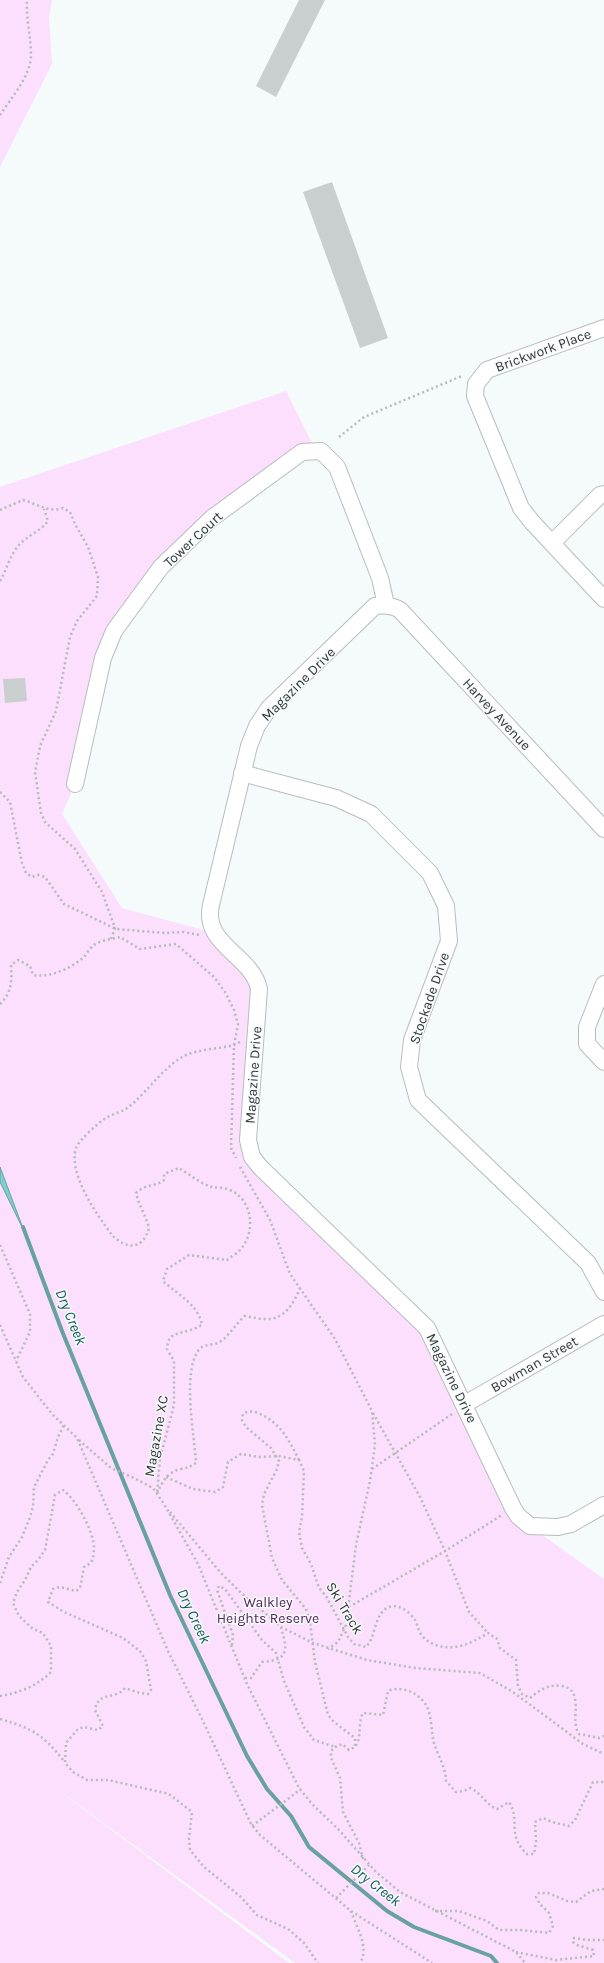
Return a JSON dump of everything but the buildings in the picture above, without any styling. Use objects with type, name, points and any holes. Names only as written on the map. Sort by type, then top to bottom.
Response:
[{"type":"street","name":"Brickwork Place","points":[[552,543],[521,508],[475,396],[476,384],[487,370],[604,328]]},
{"type":"street","name":"Tower Court","points":[[75,784],[103,658],[114,630],[162,567],[212,518],[302,452],[321,451],[337,467],[380,578],[386,605]]},
{"type":"street","points":[[604,494],[600,495],[552,543],[604,599]]},
{"type":"street","name":"Magazine Drive","points":[[386,605],[375,606],[269,708],[252,737],[242,773],[209,918],[214,932],[254,975],[259,989],[248,1140],[249,1151],[261,1168],[428,1328],[513,1508],[521,1519],[530,1526],[565,1526],[604,1505]]},
{"type":"street","name":"Harvey Avenue","points":[[386,605],[394,606],[400,610],[604,829]]},
{"type":"street","name":"Stockade Drive","points":[[242,773],[336,798],[371,814],[430,873],[446,906],[449,941],[412,1040],[409,1067],[418,1100],[588,1263],[604,1292]]},
{"type":"street","points":[[604,984],[587,1027],[587,1044],[604,1062]]},
{"type":"street","name":"Bowman Street","points":[[465,1404],[604,1324]]},
{"type":"path","points":[[0,115],[28,70],[31,56],[26,17],[27,0]]},
{"type":"path","points":[[339,437],[364,417],[462,376]]},
{"type":"path","points":[[0,510],[24,500],[37,504],[44,509],[56,511],[63,508],[70,512],[88,547],[98,577],[97,596],[77,621],[70,637],[56,711],[40,746],[35,772],[38,798],[41,813],[45,822],[76,849],[102,892],[115,928],[111,939]]},
{"type":"path","points":[[0,581],[12,553],[20,543],[44,526],[48,521],[44,509]]},
{"type":"path","points":[[0,792],[10,802],[22,864],[26,873],[32,877],[38,875],[45,877],[64,904],[115,928],[165,933],[184,932],[198,934],[203,938]]},
{"type":"path","points":[[0,1004],[9,996],[12,976],[11,965],[18,960],[30,966],[33,975],[51,975],[63,970],[83,957],[95,944],[120,937],[140,949],[176,944],[214,977],[225,992]]},
{"type":"path","name":"Magazine XC","points":[[157,1494],[160,1459],[174,1405],[174,1361],[167,1349],[168,1341],[173,1335],[202,1325],[200,1315],[185,1298],[163,1281],[166,1269],[176,1261],[189,1254],[227,1260],[234,1256],[243,1247],[249,1235],[249,1208],[230,1190],[211,1187],[179,1168],[171,1170],[164,1174],[164,1180],[158,1185],[142,1187],[136,1193],[141,1210],[149,1228],[143,1241],[136,1246],[127,1246],[118,1241],[112,1235],[83,1191],[76,1163],[76,1148],[88,1134],[106,1118],[128,1108],[142,1096],[173,1064],[187,1055],[234,1045],[242,1040]]},
{"type":"path","points":[[0,1244],[30,1314],[30,1332],[16,1361]]},
{"type":"path","points":[[166,1477],[173,1472],[189,1468],[196,1463],[191,1392],[192,1365],[198,1353],[203,1347],[218,1342],[226,1337],[235,1324],[245,1316],[274,1319],[285,1313],[294,1304],[300,1288],[335,1339],[372,1411],[420,1497],[445,1551],[469,1612],[488,1633],[497,1639],[500,1648],[516,1660],[518,1686],[522,1694],[530,1698],[540,1690],[552,1685],[567,1687],[573,1692],[575,1697],[577,1706],[576,1729],[579,1734],[599,1738],[604,1736]]},
{"type":"path","points":[[0,1325],[23,1377],[52,1414],[111,1468],[153,1488],[164,1504],[220,1572],[239,1591],[281,1627],[328,1649],[367,1660],[415,1668],[480,1673],[513,1692],[583,1744],[604,1754]]},
{"type":"path","points":[[371,1470],[396,1454],[465,1404]]},
{"type":"path","points":[[328,1649],[338,1642],[344,1630],[356,1545],[375,1446],[372,1411]]},
{"type":"path","name":"Ski Track","points":[[277,1456],[271,1448],[246,1427],[242,1417],[245,1412],[255,1412],[264,1416],[280,1427],[299,1460],[304,1471],[302,1517],[299,1532],[302,1548],[311,1564],[319,1588],[326,1596],[344,1630],[354,1644],[366,1647],[372,1642],[378,1620],[388,1607],[396,1606],[404,1609],[415,1619],[422,1636],[432,1644],[448,1648],[461,1646],[488,1633]]},
{"type":"path","points":[[0,1583],[9,1557],[22,1537],[29,1520],[33,1507],[34,1487],[48,1460],[53,1454],[58,1437],[64,1425]]},
{"type":"path","points":[[78,1438],[168,1651],[252,1826],[260,1835],[352,1911],[432,1963]]},
{"type":"path","points":[[166,1477],[193,1488],[215,1492],[223,1487],[228,1462],[234,1456],[241,1454],[259,1457],[277,1456],[291,1457],[299,1460]]},
{"type":"path","points":[[277,1456],[279,1461],[277,1469],[268,1486],[262,1504],[268,1545],[282,1580],[306,1609],[310,1622],[328,1714],[334,1722],[356,1738],[355,1748]]},
{"type":"path","name":"Magazine XC","points":[[157,1494],[166,1477]]},
{"type":"path","points":[[0,1696],[14,1694],[43,1680],[51,1672],[51,1646],[43,1633],[33,1629],[19,1616],[13,1603],[17,1592],[31,1567],[45,1550],[55,1495],[63,1490],[75,1502],[88,1526],[94,1546],[94,1556],[91,1563],[84,1567],[80,1588],[76,1591],[60,1587],[52,1589],[48,1602],[64,1612],[123,1638],[140,1651],[146,1661],[151,1690],[148,1694],[125,1688],[115,1696],[102,1697],[96,1702],[95,1710],[103,1726],[98,1730],[83,1727],[72,1734],[66,1743],[65,1762]]},
{"type":"path","points":[[164,1504],[198,1564],[245,1678],[301,1789],[369,1865],[400,1892],[433,1911],[466,1925],[516,1952],[556,1960],[594,1956],[593,1950],[577,1945],[574,1942],[574,1938],[604,1940]]},
{"type":"path","points":[[348,1607],[445,1551],[513,1508]]},
{"type":"path","points":[[232,1648],[233,1635],[217,1590],[219,1586],[225,1589],[262,1640],[276,1653],[279,1659],[284,1681],[304,1727],[314,1740],[335,1747]]},
{"type":"path","points":[[245,1678],[251,1678],[262,1662],[279,1659],[284,1654],[286,1646],[281,1627]]},
{"type":"path","points":[[364,1859],[359,1843],[343,1812],[340,1778],[331,1752],[335,1747],[342,1744],[349,1750],[355,1748],[359,1741],[359,1720],[363,1713],[383,1715],[388,1691],[396,1688],[408,1690],[419,1697],[428,1708],[431,1733],[439,1761],[446,1771],[446,1781],[456,1792],[464,1792],[470,1788],[477,1790],[490,1807],[497,1809],[509,1802],[512,1806],[514,1835],[518,1845],[527,1854],[534,1854],[536,1848],[535,1822],[543,1818],[569,1826],[575,1820],[593,1782],[604,1782]]},
{"type":"path","points":[[0,1719],[25,1726],[37,1733],[52,1746],[73,1772],[86,1780],[108,1780],[169,1794],[192,1812],[188,1838],[190,1850],[204,1867],[241,1897],[257,1915],[288,1929],[304,1943],[318,1963]]},
{"type":"path","points":[[252,1826],[301,1789]]},
{"type":"path","points":[[336,1898],[369,1865]]},
{"type":"path","points":[[433,1911],[459,1911],[487,1921],[499,1930],[521,1930],[549,1933],[553,1926],[549,1913],[540,1904],[536,1897],[539,1893],[548,1893],[567,1901],[576,1902],[591,1891],[604,1889]]},
{"type":"path","points":[[352,1911],[362,1938],[364,1952],[360,1963]]},
{"type":"path","points":[[516,1952],[525,1963]]},
{"type":"green space","points":[[0,0],[52,0],[49,17],[52,64],[0,167]]},
{"type":"green space","name":"Walkley Heights Reserve","points":[[286,391],[316,451],[174,555],[103,658],[75,784],[62,814],[122,908],[214,933],[258,982],[249,1151],[427,1328],[524,1522],[604,1579],[604,1963],[295,1963],[46,1781],[289,1963],[0,1963],[0,487]]},
{"type":"water","points":[[0,1167],[24,1231],[0,1182]]},
{"type":"waterway","name":"Dry Creek","points":[[23,1227],[62,1331],[170,1595],[247,1756],[267,1789],[291,1816],[309,1847],[387,1911],[414,1927],[491,1956],[497,1963]]}]
